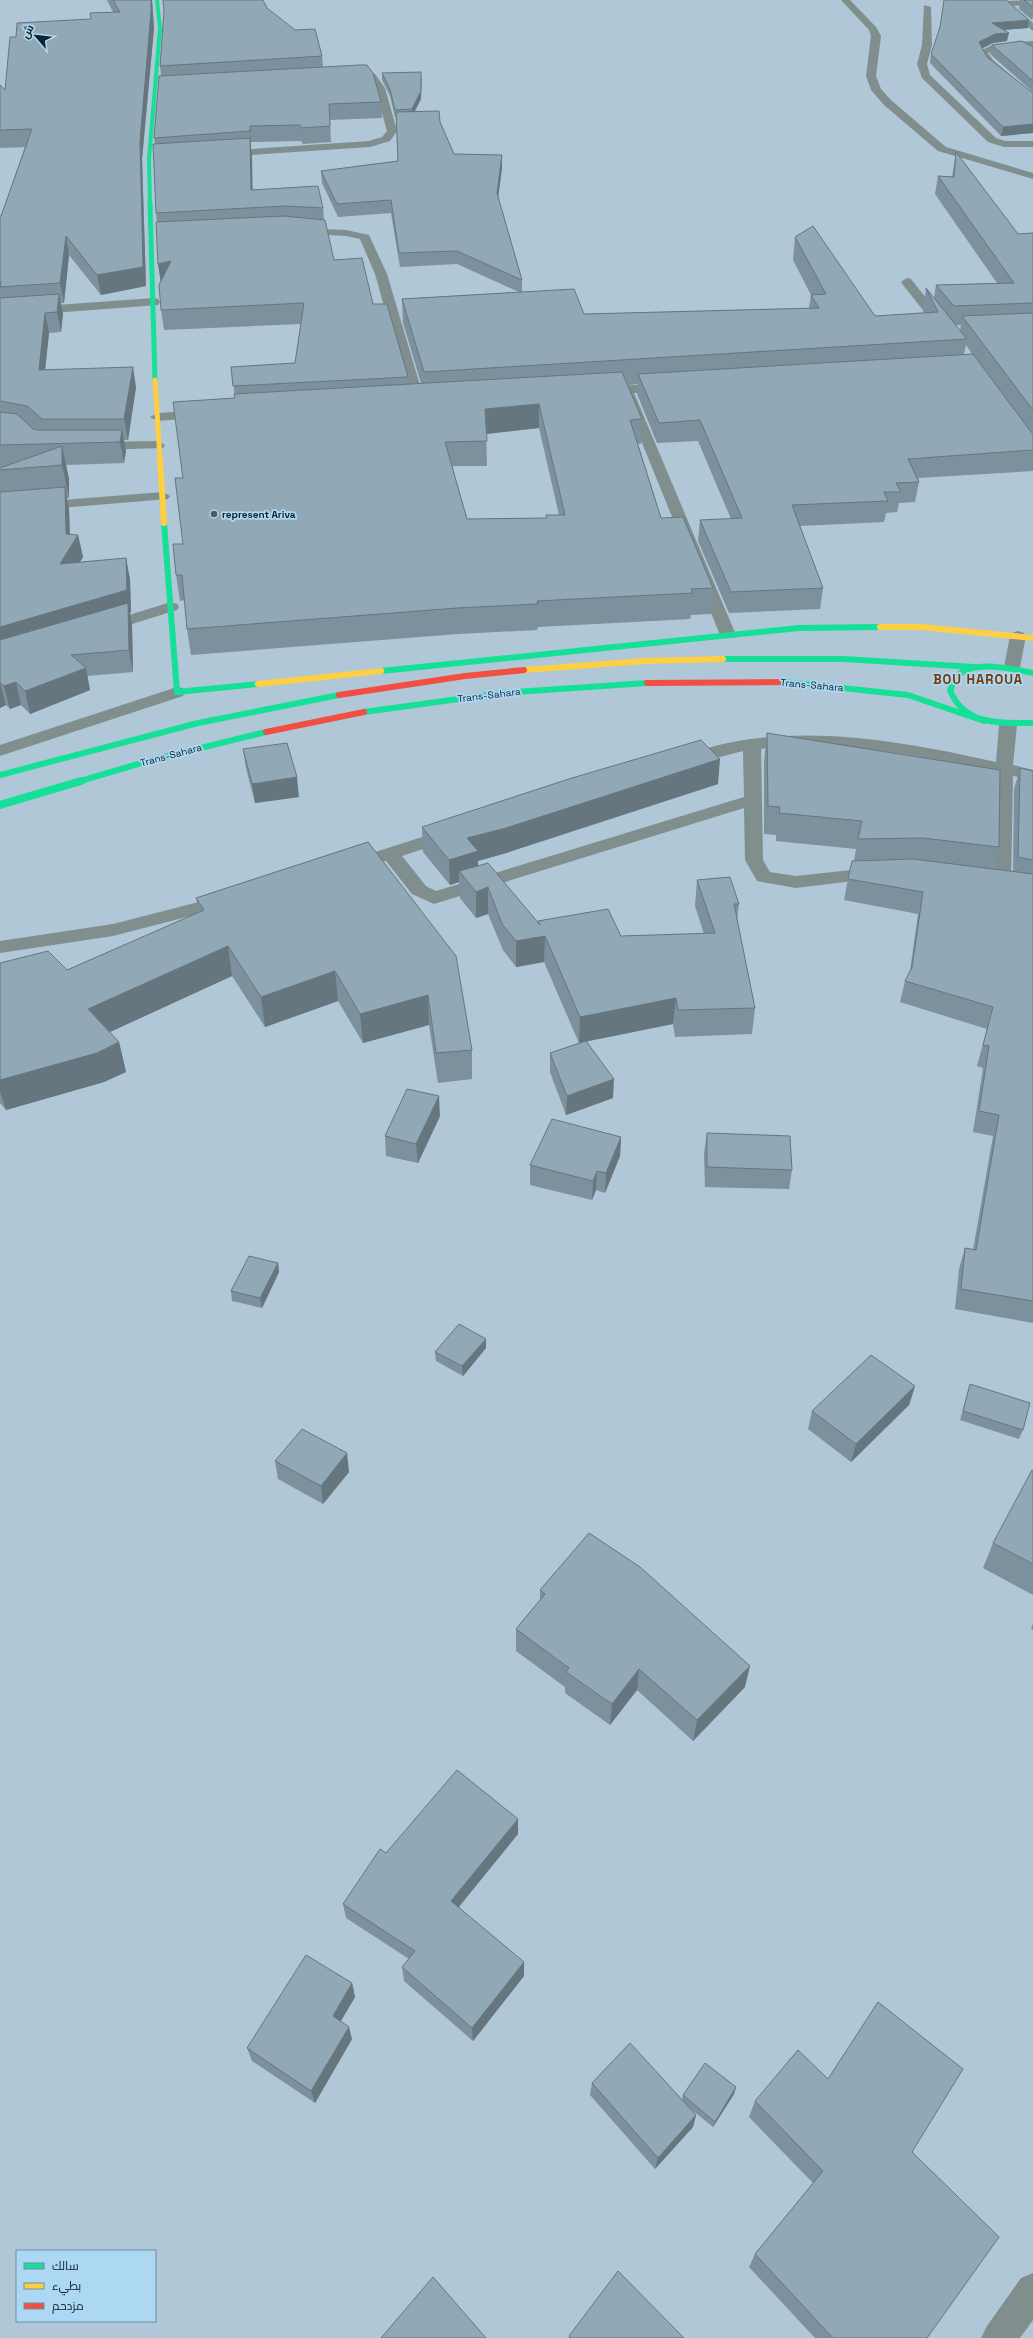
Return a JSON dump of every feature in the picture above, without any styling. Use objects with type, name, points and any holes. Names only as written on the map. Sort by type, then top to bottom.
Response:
[{"type":"main road","points":[[157,0],[160,28],[153,158],[151,237],[158,445],[177,692],[799,628],[921,627],[1025,637]]},
{"type":"main road","name":"Trans-Sahara","points":[[0,775],[160,731],[269,706],[369,689],[543,667],[687,659],[828,658],[974,667]]},
{"type":"main road","points":[[1033,674],[1012,667],[992,665],[974,667],[961,672],[952,680],[949,688],[951,698],[958,707],[969,715],[984,722],[1008,725],[1033,723]]},
{"type":"main road","name":"Trans-Sahara","points":[[0,805],[123,768],[238,738],[326,719],[503,692],[613,683],[721,680],[813,684],[911,695],[984,722]]},
{"type":"street","points":[[845,0],[873,29],[876,36],[871,76],[876,90],[888,103],[942,149],[1033,176]]},
{"type":"street","points":[[1033,1],[1006,4],[1033,28]]},
{"type":"street","points":[[927,7],[927,45],[922,64],[925,76],[992,140],[1004,144],[1033,144]]},
{"type":"street","points":[[1033,44],[994,47],[983,52],[990,63],[1033,99]]},
{"type":"street","points":[[212,155],[370,144],[386,139],[392,131],[388,112],[380,88],[372,76],[338,77]]},
{"type":"street","points":[[284,232],[326,232],[365,237],[381,274],[418,402]]},
{"type":"street","points":[[151,237],[167,236]]},
{"type":"street","points":[[907,282],[951,333]]},
{"type":"street","points":[[0,312],[154,302]]},
{"type":"street","points":[[588,392],[681,386]]},
{"type":"street","points":[[628,389],[728,635]]},
{"type":"street","points":[[404,403],[434,401]]},
{"type":"street","points":[[157,417],[219,414]]},
{"type":"street","points":[[82,446],[158,445]]},
{"type":"street","points":[[0,509],[163,496]]},
{"type":"street","points":[[90,631],[171,608]]},
{"type":"street","points":[[1012,667],[1025,637]]},
{"type":"street","points":[[0,751],[177,692]]},
{"type":"street","points":[[1002,885],[1004,769],[1008,725]]},
{"type":"street","points":[[670,766],[729,748],[752,745],[824,742],[913,750],[1033,775]]},
{"type":"street","points":[[752,745],[754,860],[764,877],[796,882],[870,873],[899,874]]},
{"type":"street","points":[[390,853],[418,890],[434,898],[752,800]]},
{"type":"street","points":[[334,871],[466,829]]},
{"type":"street","points":[[0,947],[113,930],[239,898]]},
{"type":"street","points":[[999,2338],[1033,2290]]},
{"type":"building","points":[[113,0],[151,0],[140,141],[143,267],[97,275],[66,236],[60,283],[0,287],[0,216],[32,129],[0,130],[0,85],[5,90],[10,37],[16,37],[17,23],[91,19],[90,13],[120,12]]},
{"type":"building","points":[[163,0],[263,0],[267,8],[295,30],[315,29],[322,56],[160,66],[164,11]]},
{"type":"building","points":[[944,0],[1006,0],[1029,20],[992,23],[1009,33],[995,34],[979,42],[987,57],[1033,93],[1033,124],[1003,127],[931,54],[940,27]]},
{"type":"building","points":[[1024,0],[1033,0],[1033,7]]},
{"type":"building","points":[[1022,41],[1033,47],[1033,81],[992,45]]},
{"type":"building","points":[[367,65],[373,73],[381,102],[329,104],[330,126],[301,128],[300,125],[250,126],[250,131],[154,138],[159,76]]},
{"type":"building","points":[[421,72],[421,91],[412,109],[395,110],[390,89],[382,73]]},
{"type":"building","points":[[439,111],[440,122],[454,154],[502,155],[497,193],[522,280],[457,251],[399,253],[391,200],[337,204],[321,171],[398,161],[396,112]]},
{"type":"building","points":[[250,138],[251,190],[318,186],[323,208],[284,206],[156,213],[153,144]]},
{"type":"building","points":[[956,152],[1018,234],[1033,233],[1033,303],[954,306],[936,285],[1014,283],[938,176],[954,177]]},
{"type":"building","points":[[284,216],[325,220],[334,260],[362,258],[373,304],[387,304],[408,377],[233,386],[231,367],[295,363],[304,303],[161,310],[159,285],[171,261],[158,264],[156,222]]},
{"type":"building","points":[[813,226],[875,316],[938,312],[926,288],[967,339],[424,372],[402,299],[574,289],[584,314],[819,308],[811,295],[826,294],[795,237]]},
{"type":"building","points":[[59,294],[57,312],[45,313],[39,370],[133,367],[124,419],[42,419],[27,406],[0,401],[0,298]]},
{"type":"building","points":[[1033,313],[1033,410],[962,316]]},
{"type":"building","points":[[973,354],[1033,433],[1033,450],[908,459],[919,482],[896,483],[901,492],[884,492],[888,501],[792,505],[823,588],[731,592],[700,520],[742,518],[700,420],[659,423],[638,374]]},
{"type":"building","points":[[622,372],[642,419],[630,420],[661,518],[683,517],[713,588],[691,589],[693,593],[537,601],[538,604],[457,608],[187,629],[182,575],[176,575],[173,544],[183,544],[175,478],[183,478],[173,402],[235,398],[234,394]],"holes":[[[539,404],[565,515],[546,515],[547,518],[467,519],[445,442],[487,441],[485,409]]]},
{"type":"building","points":[[0,412],[17,414],[33,429],[38,430],[122,430],[120,442],[0,445]]},
{"type":"building","points":[[62,446],[62,465],[0,470],[0,468]]},
{"type":"building","points":[[65,487],[66,534],[78,535],[60,564],[126,558],[127,590],[0,627],[0,492]]},
{"type":"building","points":[[128,603],[129,650],[71,655],[86,668],[25,691],[16,682],[4,686],[0,683],[0,640]]},
{"type":"building","points":[[767,733],[1000,770],[999,847],[923,838],[858,839],[862,821],[779,813],[780,807],[768,806]]},
{"type":"building","points":[[701,740],[720,759],[506,828],[467,838],[478,851],[449,860],[422,827],[572,778]]},
{"type":"building","points":[[287,743],[297,777],[252,784],[243,749]]},
{"type":"building","points":[[1020,768],[1033,771],[1033,860],[1018,857]]},
{"type":"building","points":[[368,842],[456,956],[472,1050],[436,1053],[428,995],[360,1014],[335,971],[261,997],[228,946],[88,1009],[119,1042],[97,1053],[0,1080],[0,963],[48,951],[67,970],[204,910],[196,898]]},
{"type":"building","points":[[913,859],[1033,874],[1033,1301],[961,1289],[965,1248],[976,1250],[999,1115],[979,1111],[989,1046],[983,1045],[993,1007],[905,981],[912,967],[923,892],[848,879],[852,861]]},
{"type":"building","points":[[488,863],[540,925],[538,921],[608,909],[621,936],[715,933],[697,880],[730,877],[739,904],[734,904],[755,1008],[678,1010],[676,998],[580,1017],[545,936],[516,941],[502,924],[488,887],[476,892],[459,871]]},
{"type":"building","points":[[586,1041],[614,1079],[567,1096],[550,1053]]},
{"type":"building","points":[[407,1089],[439,1096],[416,1144],[385,1136]]},
{"type":"building","points":[[552,1119],[621,1137],[606,1173],[597,1171],[593,1181],[530,1165]]},
{"type":"building","points":[[707,1133],[790,1136],[792,1170],[707,1167]]},
{"type":"building","points":[[249,1256],[278,1263],[260,1298],[231,1291]]},
{"type":"building","points":[[459,1324],[486,1339],[462,1366],[435,1352]]},
{"type":"building","points":[[871,1355],[915,1386],[856,1444],[812,1411]]},
{"type":"building","points":[[970,1384],[1030,1403],[1023,1430],[963,1411]]},
{"type":"building","points":[[302,1429],[347,1453],[321,1486],[275,1461]]},
{"type":"building","points":[[1032,1470],[1033,1471],[1033,1564],[993,1543]]},
{"type":"building","points":[[589,1533],[640,1567],[750,1666],[697,1720],[639,1669],[612,1704],[566,1672],[569,1668],[516,1629],[545,1594],[540,1590]]},
{"type":"building","points":[[457,1770],[518,1819],[451,1901],[524,1962],[472,2028],[402,1967],[415,1951],[343,1904],[380,1849],[386,1853]]},
{"type":"building","points":[[306,1955],[352,1983],[333,2016],[349,2027],[311,2091],[247,2048]]},
{"type":"building","points":[[878,2002],[963,2069],[912,2152],[999,2237],[927,2338],[833,2338],[755,2254],[823,2171],[755,2101],[798,2050],[828,2079]]},
{"type":"building","points":[[630,2043],[696,2115],[658,2158],[592,2083]]},
{"type":"building","points":[[705,2063],[736,2087],[715,2122],[683,2095]]},
{"type":"building","points":[[618,2271],[684,2338],[570,2338],[569,2336]]},
{"type":"building","points":[[433,2277],[486,2338],[381,2338]]},
{"type":"traffic: fast","points":[[155,380],[149,159],[160,28],[157,0]]},
{"type":"traffic: fast","points":[[164,523],[177,692],[258,684]]},
{"type":"traffic: fast","points":[[381,671],[799,628],[880,627]]},
{"type":"traffic: fast","points":[[723,659],[844,659],[974,667]]},
{"type":"traffic: fast","points":[[1033,673],[997,666],[971,669],[955,677],[950,690],[955,704],[971,716],[997,723],[1033,723]]},
{"type":"traffic: fast","points":[[785,682],[847,687],[908,695],[984,721]]},
{"type":"traffic: fast","points":[[364,712],[502,693],[647,683]]},
{"type":"traffic: fast","points":[[0,775],[55,759],[198,723],[339,695]]},
{"type":"traffic: fast","points":[[0,805],[148,761],[266,732]]},
{"type":"traffic: slow","points":[[155,380],[164,523]]},
{"type":"traffic: slow","points":[[880,627],[921,627],[1033,638]]},
{"type":"traffic: slow","points":[[524,670],[645,661],[723,659]]},
{"type":"traffic: slow","points":[[258,684],[381,671]]},
{"type":"traffic: jam","points":[[339,695],[465,676],[524,670]]},
{"type":"traffic: jam","points":[[647,683],[785,682]]},
{"type":"traffic: jam","points":[[266,732],[364,712]]},
{"type":"place","name":"represent Ariva","points":[[214,514]]},
{"type":"district","name":"BOU HAROUA","points":[[978,679]]}]
